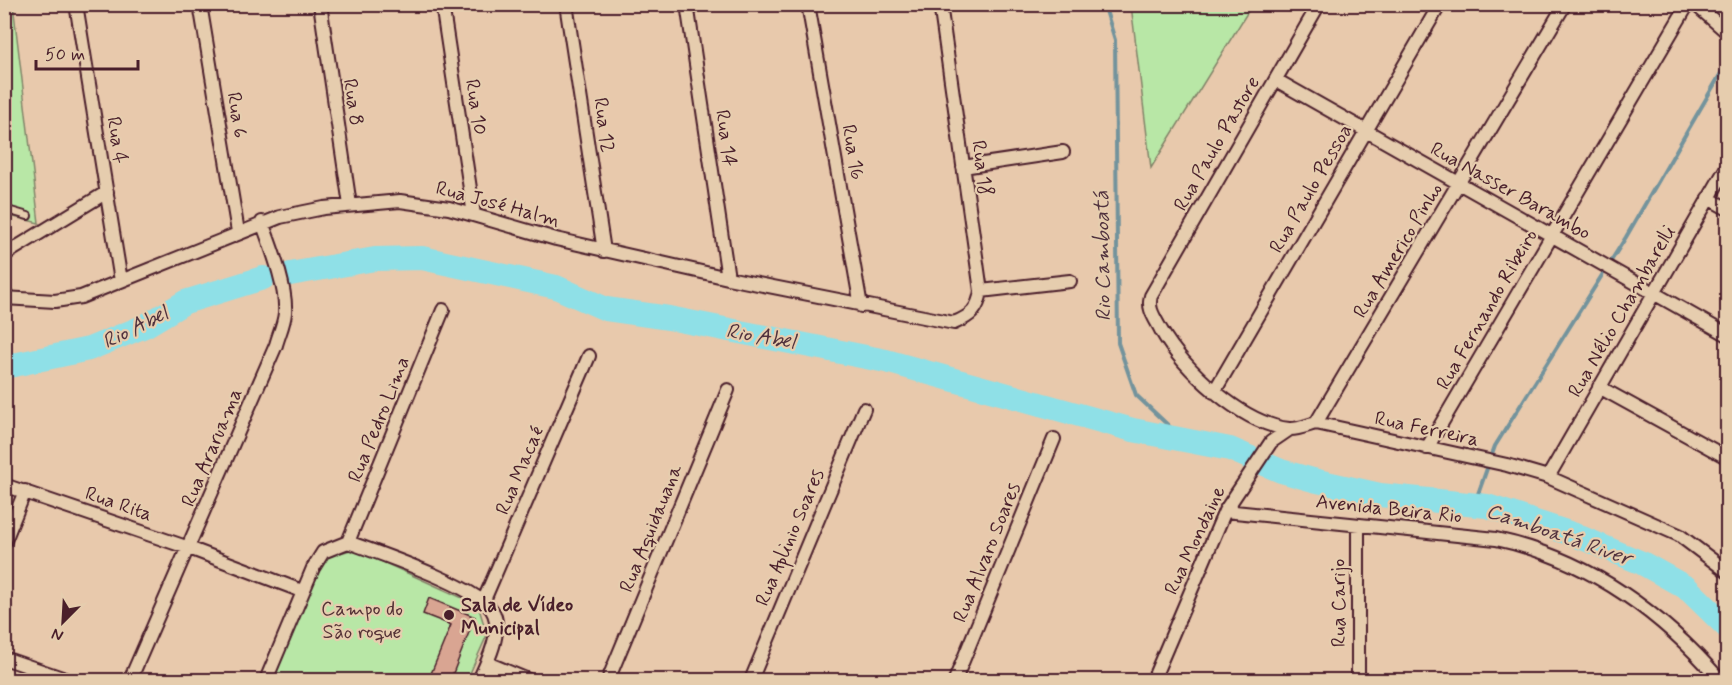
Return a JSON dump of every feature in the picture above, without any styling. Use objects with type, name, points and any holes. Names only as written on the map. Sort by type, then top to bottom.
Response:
[{"type":"street","name":"Rua 4","points":[[76,4],[122,282]]},
{"type":"street","name":"Rua 6","points":[[200,4],[238,232]]},
{"type":"street","name":"Rua 8","points":[[320,4],[350,205]]},
{"type":"street","name":"Rua 10","points":[[442,4],[474,214]]},
{"type":"street","name":"Rua 12","points":[[566,4],[604,251]]},
{"type":"street","name":"Rua 14","points":[[687,4],[728,278]]},
{"type":"street","name":"Rua 16","points":[[808,4],[861,306]]},
{"type":"street","name":"Rua 18","points":[[940,4],[981,291]]},
{"type":"street","name":"Rua Paulo Pastore","points":[[1214,392],[1190,368],[1166,338],[1149,303],[1155,287],[1319,4]]},
{"type":"street","name":"Rua Paulo Pessoa","points":[[1214,392],[1440,4]]},
{"type":"street","name":"Rua Americo Pinho","points":[[1316,423],[1565,4]]},
{"type":"street","name":"Rua Fernando Ribeiro","points":[[1427,448],[1688,4]]},
{"type":"street","points":[[1695,4],[1728,33]]},
{"type":"street","name":"Rua Nasser Barambo","points":[[1276,80],[1728,335]]},
{"type":"street","points":[[963,167],[1063,152]]},
{"type":"street","name":"Rua Nélio Chambarelli","points":[[1548,477],[1728,165]]},
{"type":"street","points":[[4,255],[107,192]]},
{"type":"street","points":[[1708,198],[1728,209]]},
{"type":"street","name":"Rua José Halm","points":[[4,298],[55,301],[81,297],[122,282],[262,222],[301,212],[400,201],[425,202],[474,214],[604,251],[861,306],[954,323],[969,317],[978,307],[981,291]]},
{"type":"street","name":"Rua Araruama","points":[[130,681],[276,345],[285,305],[274,256],[262,222]]},
{"type":"street","points":[[981,291],[1070,281]]},
{"type":"street","name":"Rua Pedro Lima","points":[[348,542],[443,310]]},
{"type":"street","name":"Rua Macaé","points":[[484,600],[589,356]]},
{"type":"street","points":[[1599,387],[1728,458]]},
{"type":"street","name":"Rua Aquidauana","points":[[608,681],[728,390]]},
{"type":"street","points":[[1214,392],[1255,416],[1290,429]]},
{"type":"street","name":"Rua Aplinio Soares","points":[[751,681],[864,409]]},
{"type":"street","name":"Rua Ferreira","points":[[1290,429],[1316,423],[1507,465],[1548,477],[1679,536],[1728,572]]},
{"type":"street","name":"Rua Mondaine","points":[[1153,681],[1225,511],[1271,442],[1290,429]]},
{"type":"street","name":"Rua Alvaro Soares","points":[[955,681],[1054,439]]},
{"type":"street","name":"Rua Rita","points":[[4,485],[189,548],[302,591]]},
{"type":"street","points":[[4,543],[25,491]]},
{"type":"street","name":"Avenida Beira Rio","points":[[1225,511],[1496,539],[1556,555],[1610,583],[1635,601],[1668,627],[1720,681]]},
{"type":"street","name":"Rua Carijo","points":[[1358,525],[1358,681]]},
{"type":"street","points":[[266,681],[302,591],[323,552],[348,542],[421,570],[484,600],[495,614],[496,628],[487,663],[479,681]]},
{"type":"street","points":[[4,658],[68,681]]},
{"type":"street","points":[[487,663],[528,681]]},
{"type":"lane","points":[[4,209],[28,216]]},
{"type":"green space","points":[[13,4],[39,223],[5,215],[4,5]]},
{"type":"green space","points":[[1131,5],[1252,5],[1151,168]]},
{"type":"green space","name":"Campo do São roque","points":[[354,549],[478,605],[487,635],[467,680],[268,680],[326,557]]},
{"type":"building","points":[[429,598],[475,617],[450,681],[428,681],[451,625],[423,614]]},
{"type":"waterway","name":"Rio Camboatá","points":[[1104,4],[1115,40],[1118,343],[1136,395],[1171,428],[1230,449]]},
{"type":"waterway","name":"Camboatá River","points":[[1515,515],[1478,494],[1495,446],[1626,237],[1728,61]]},
{"type":"waterway","name":"Rio Abel","points":[[290,274],[375,259],[422,258],[556,287],[606,309],[669,318],[886,361],[1133,430],[1230,449],[1281,471],[1313,480],[1380,495],[1487,506],[1575,535],[1642,563],[1687,588],[1728,628]]},
{"type":"waterway","name":"Rio Abel","points":[[4,367],[89,349],[145,326],[185,302],[263,278]]},
{"type":"place","name":"Sala de Vídeo Municipal","points":[[449,615]]}]
